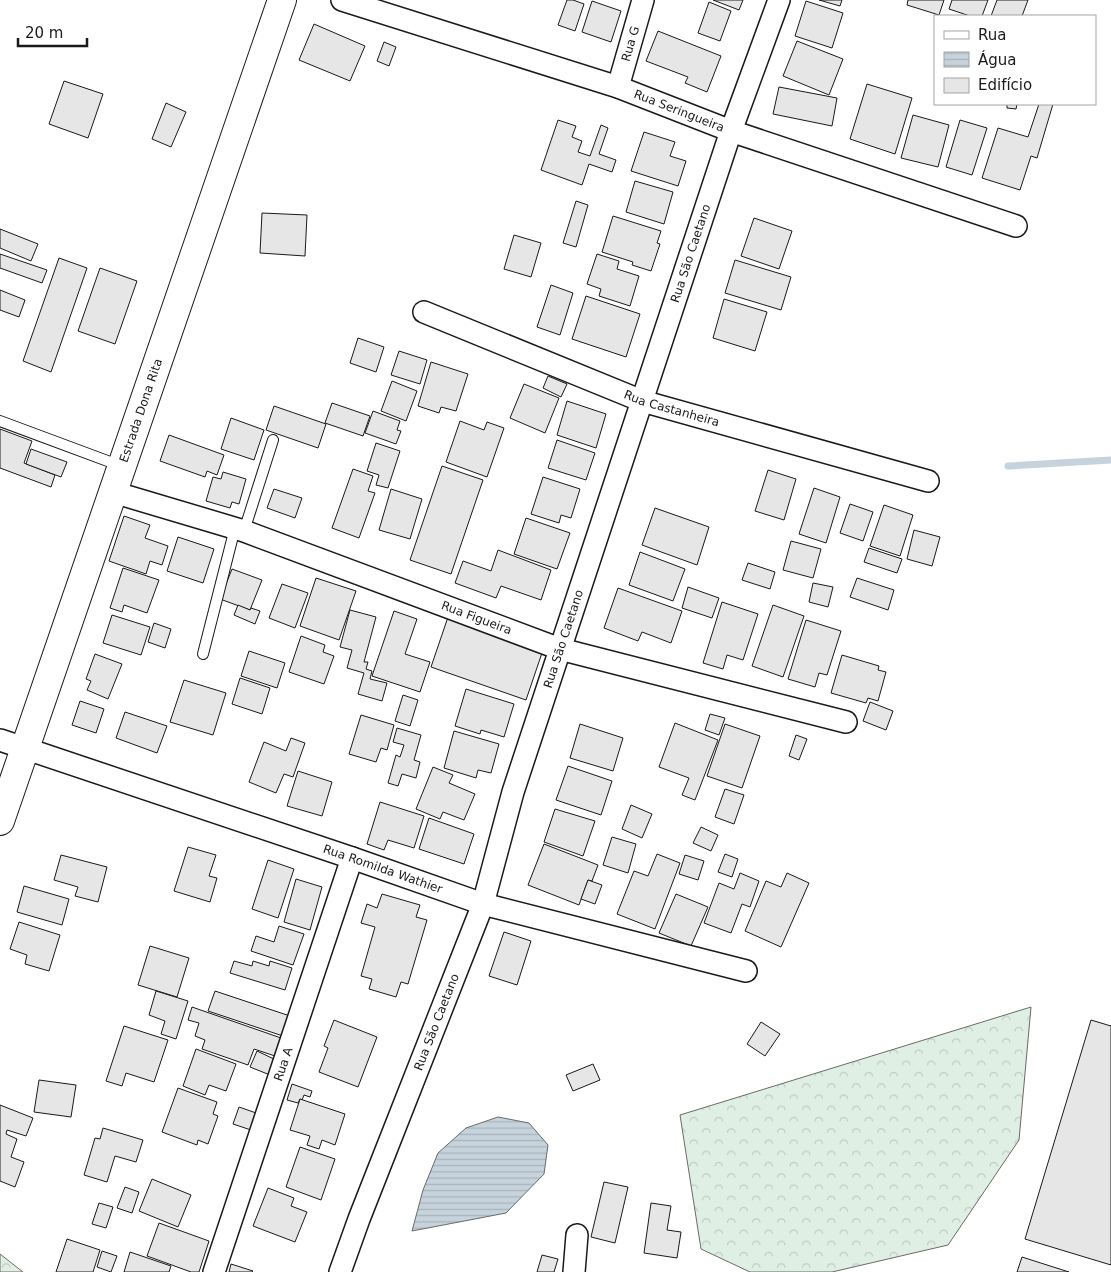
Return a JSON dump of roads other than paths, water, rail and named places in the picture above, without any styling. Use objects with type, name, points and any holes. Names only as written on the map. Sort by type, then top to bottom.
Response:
[{"type":"street","name":"Estrada Dona Rita","points":[[0,821],[12,744],[122,466],[282,0]]},
{"type":"street","name":"Rua Seringueira","points":[[342,0],[618,87],[731,131],[1016,226]]},
{"type":"street","name":"Rua G","points":[[618,87],[643,0]]},
{"type":"street","name":"Rua São Caetano","points":[[340,1272],[362,1210],[482,904],[513,792],[731,131],[779,0]]},
{"type":"street","name":"Rua Castanheira","points":[[424,312],[642,401],[928,480]]},
{"type":"street","name":"Rua Figueira","points":[[112,492],[240,530],[560,649],[846,722]]},
{"type":"street","name":"Rua Romilda Wathier","points":[[12,744],[352,858],[482,904],[746,971]]},
{"type":"street","name":"Rua A","points":[[214,1272],[352,858]]},
{"type":"street","points":[[574,1272],[577,1235]]},
{"type":"lane","points":[[0,421],[122,466]]},
{"type":"lane","points":[[204,654],[240,530],[273,440]]},
{"type":"water","points":[[498,1117],[529,1123],[548,1145],[544,1174],[506,1213],[412,1231],[423,1190],[438,1153],[466,1128]]},
{"type":"waterway","points":[[1008,466],[1111,460]]}]
